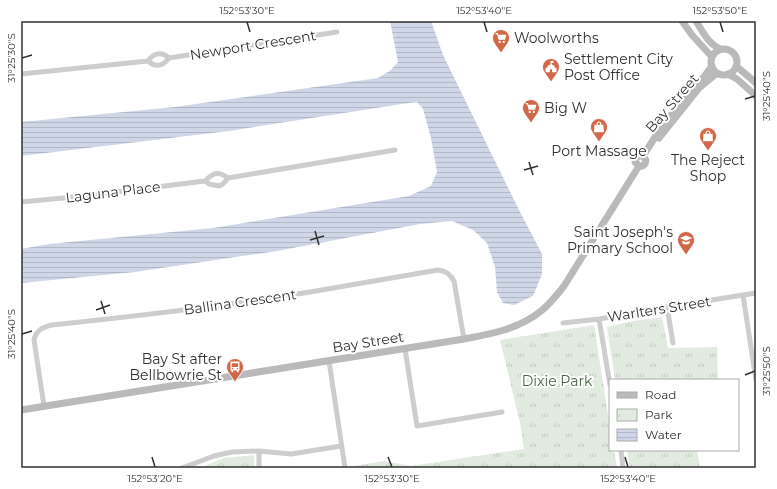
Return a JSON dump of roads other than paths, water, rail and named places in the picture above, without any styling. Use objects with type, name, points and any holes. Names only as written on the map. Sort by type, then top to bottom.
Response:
[{"type":"street","points":[[682,21],[692,35],[712,57]]},
{"type":"street","points":[[696,21],[707,38],[715,46],[730,50],[736,57],[736,66],[734,70],[728,74]]},
{"type":"street","name":"Newport Crescent","points":[[21,74],[148,61],[157,66],[164,63],[169,58],[337,32]]},
{"type":"street","points":[[722,49],[717,50],[712,57],[711,62],[714,70],[717,73],[728,74],[737,79],[756,96]]},
{"type":"street","name":"Newport Crescent","points":[[148,61],[152,56],[160,53],[169,58]]},
{"type":"street","name":"Bay Street","points":[[21,410],[405,349],[489,334],[515,327],[541,312],[564,286],[639,166],[645,164],[645,154],[657,134],[712,66]]},
{"type":"street","points":[[736,66],[756,83]]},
{"type":"street","name":"Bay Street","points":[[645,154],[699,88],[717,73]]},
{"type":"street","name":"Laguna Place","points":[[205,181],[209,184],[219,186],[228,178],[395,150]]},
{"type":"street","name":"Laguna Place","points":[[21,202],[205,181],[216,173],[224,175],[228,178]]},
{"type":"street","name":"Ballina Crescent","points":[[44,406],[34,340],[40,329],[52,325],[142,316],[254,301],[444,270],[454,281],[464,339]]},
{"type":"street","name":"Warlters Street","points":[[563,323],[599,319],[756,293]]},
{"type":"street","points":[[743,295],[756,380]]},
{"type":"street","points":[[667,307],[673,343]]},
{"type":"street","points":[[599,319],[609,380]]},
{"type":"street","points":[[405,349],[417,426],[502,412]]},
{"type":"street","points":[[329,361],[345,468]]},
{"type":"street","points":[[182,468],[198,466],[214,456],[232,452],[259,451],[291,454],[341,446]]},
{"type":"street","points":[[259,451],[259,468]]},
{"type":"street","points":[[620,451],[624,468]]},
{"type":"water","points":[[390,21],[431,21],[443,55],[542,254],[542,274],[533,296],[514,305],[503,303],[497,292],[495,267],[487,243],[473,230],[452,221],[420,224],[277,251],[135,272],[21,283],[21,249],[49,244],[213,228],[409,196],[431,186],[437,172],[431,138],[423,109],[417,102],[229,131],[21,156],[21,122],[175,107],[378,78],[391,70],[398,62]]},
{"type":"place","name":"Woolworths","points":[[501,53]]},
{"type":"place","name":"Settlement City Post Office","points":[[551,82]]},
{"type":"place","name":"Big W","points":[[531,123]]},
{"type":"place","name":"Port Massage","points":[[599,142]]},
{"type":"place","name":"The Reject Shop","points":[[708,151]]},
{"type":"place","name":"Saint Joseph's Primary School","points":[[686,255]]},
{"type":"place","name":"Bay St after Bellbowrie St","points":[[235,382]]},
{"type":"park label","name":"Dixie Park","points":[[557,381]]}]
